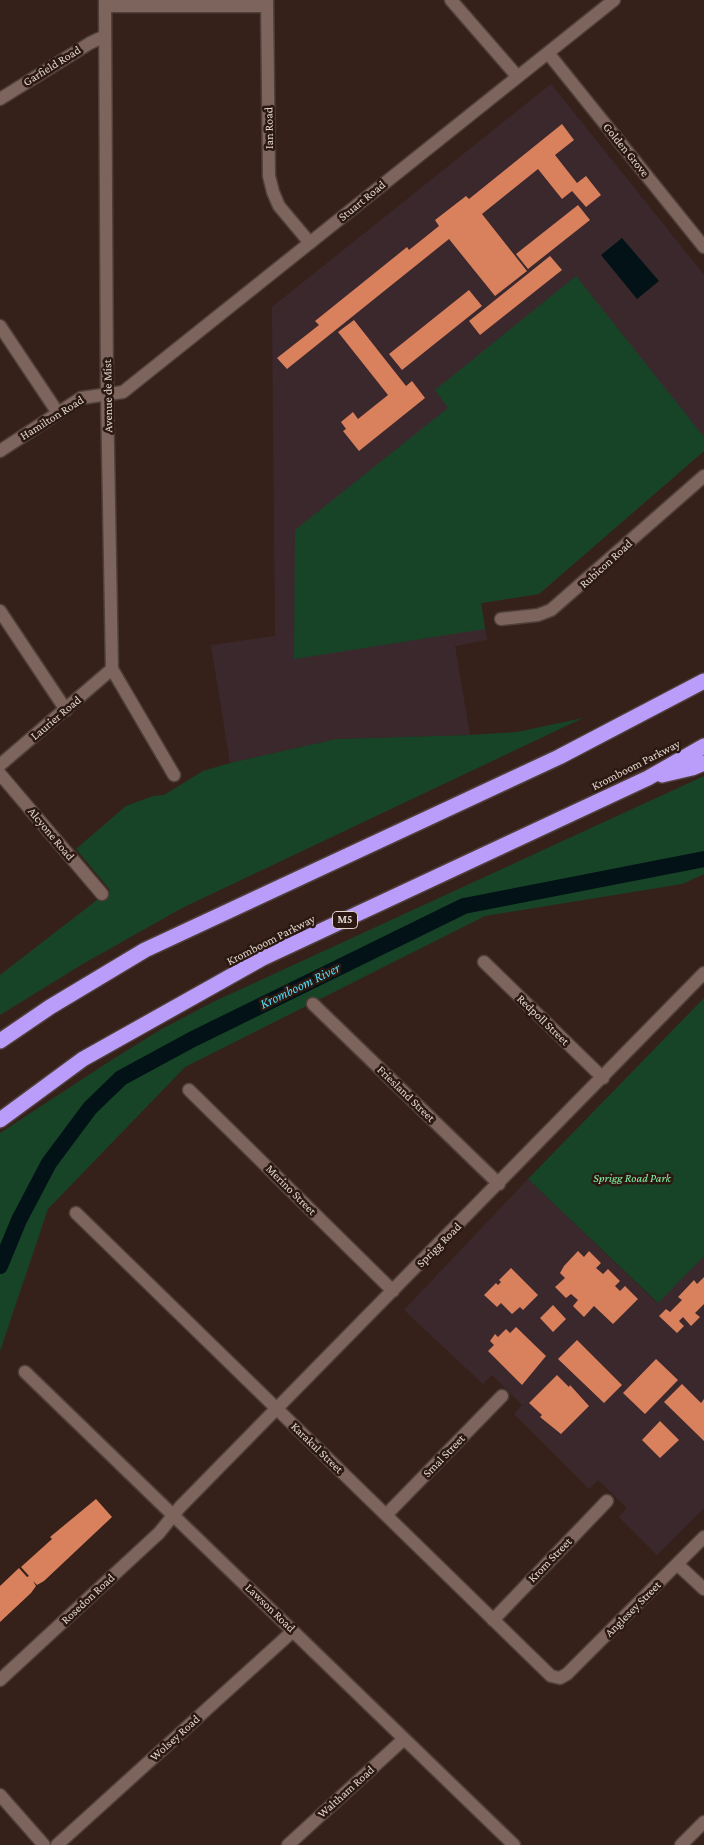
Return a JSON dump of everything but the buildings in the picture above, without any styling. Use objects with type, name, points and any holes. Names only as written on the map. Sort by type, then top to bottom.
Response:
[{"type":"highway","points":[[0,1041],[50,1007],[145,950],[559,757],[704,681]]},
{"type":"highway","name":"Kromboom Parkway","points":[[0,1120],[83,1059],[263,958],[648,778],[704,746]]},
{"type":"highway","points":[[648,778],[692,768],[704,762]]},
{"type":"street","points":[[451,0],[517,76]]},
{"type":"street","name":"Stuart Road","points":[[107,395],[123,392],[614,0]]},
{"type":"street","points":[[105,3],[266,3]]},
{"type":"street","name":"Avenue de Mist","points":[[105,3],[107,395],[112,669],[174,775]]},
{"type":"street","name":"Ian Road","points":[[266,3],[269,176],[272,192],[279,206],[310,243]]},
{"type":"street","name":"Garfield Road","points":[[2,93],[90,43],[106,36]]},
{"type":"street","name":"Golden Grove","points":[[548,53],[704,247]]},
{"type":"street","points":[[0,326],[58,413]]},
{"type":"street","name":"Hamilton Road","points":[[0,451],[81,398],[96,394],[107,395]]},
{"type":"street","name":"Rubicon Road","points":[[501,619],[538,615],[551,610],[702,482]]},
{"type":"street","points":[[0,611],[66,710]]},
{"type":"street","name":"Laurier Road","points":[[0,765],[112,669]]},
{"type":"street","name":"Alcyone Road","points":[[0,774],[102,894]]},
{"type":"street","name":"Redpoll Street","points":[[484,962],[603,1078]]},
{"type":"street","name":"Sprigg Road","points":[[174,1515],[704,973]]},
{"type":"street","name":"Friesland Street","points":[[313,1004],[499,1184]]},
{"type":"street","name":"Merino Street","points":[[190,1090],[393,1291]]},
{"type":"street","name":"Karakul Street","points":[[76,1213],[493,1620],[552,1676],[560,1678]]},
{"type":"street","name":"Lawson Road","points":[[25,1372],[514,1845]]},
{"type":"street","name":"Smal Street","points":[[386,1515],[502,1396]]},
{"type":"street","name":"Krom Street","points":[[493,1620],[607,1501]]},
{"type":"street","name":"Rosedon Road","points":[[0,1680],[160,1532],[174,1515]]},
{"type":"street","name":"Anglesey Street","points":[[560,1678],[567,1674],[704,1537]]},
{"type":"street","points":[[677,1564],[704,1589]]},
{"type":"street","name":"Wolsey Road","points":[[57,1845],[293,1631]]},
{"type":"street","name":"Waltham Road","points":[[288,1845],[404,1739]]},
{"type":"street","points":[[0,1795],[44,1845]]},
{"type":"street","points":[[682,1845],[704,1822]]},
{"type":"shaded area","points":[[551,84],[704,275],[704,451],[539,594],[481,603],[487,640],[455,646],[470,735],[336,739],[230,763],[211,645],[275,636],[272,307]]},
{"type":"shaded area","points":[[622,238],[659,281],[637,299],[601,255]]},
{"type":"shaded area","points":[[528,1179],[657,1303],[704,1256],[704,1508],[657,1555],[619,1517],[627,1508],[598,1480],[589,1489],[514,1414],[522,1405],[492,1375],[483,1384],[404,1310]]},
{"type":"green space","points":[[576,276],[704,437],[704,451],[539,594],[481,603],[485,629],[294,659],[295,530],[448,408],[435,390]]},
{"type":"green space","points":[[583,718],[182,908],[81,965],[0,1015],[0,975],[110,890],[76,849],[126,806],[153,796],[164,795],[203,771],[336,739],[517,732]]},
{"type":"green space","points":[[704,776],[704,874],[682,884],[485,916],[185,1067],[48,1209],[0,1351],[0,1133],[160,1030],[213,1002]]},
{"type":"green space","name":"Sprigg Road Park","points":[[704,998],[704,1256],[658,1303],[528,1179]]},
{"type":"waterway","name":"Kromboom River","points":[[0,1266],[19,1220],[49,1163],[90,1108],[121,1078],[193,1039],[464,906],[704,859]]}]
